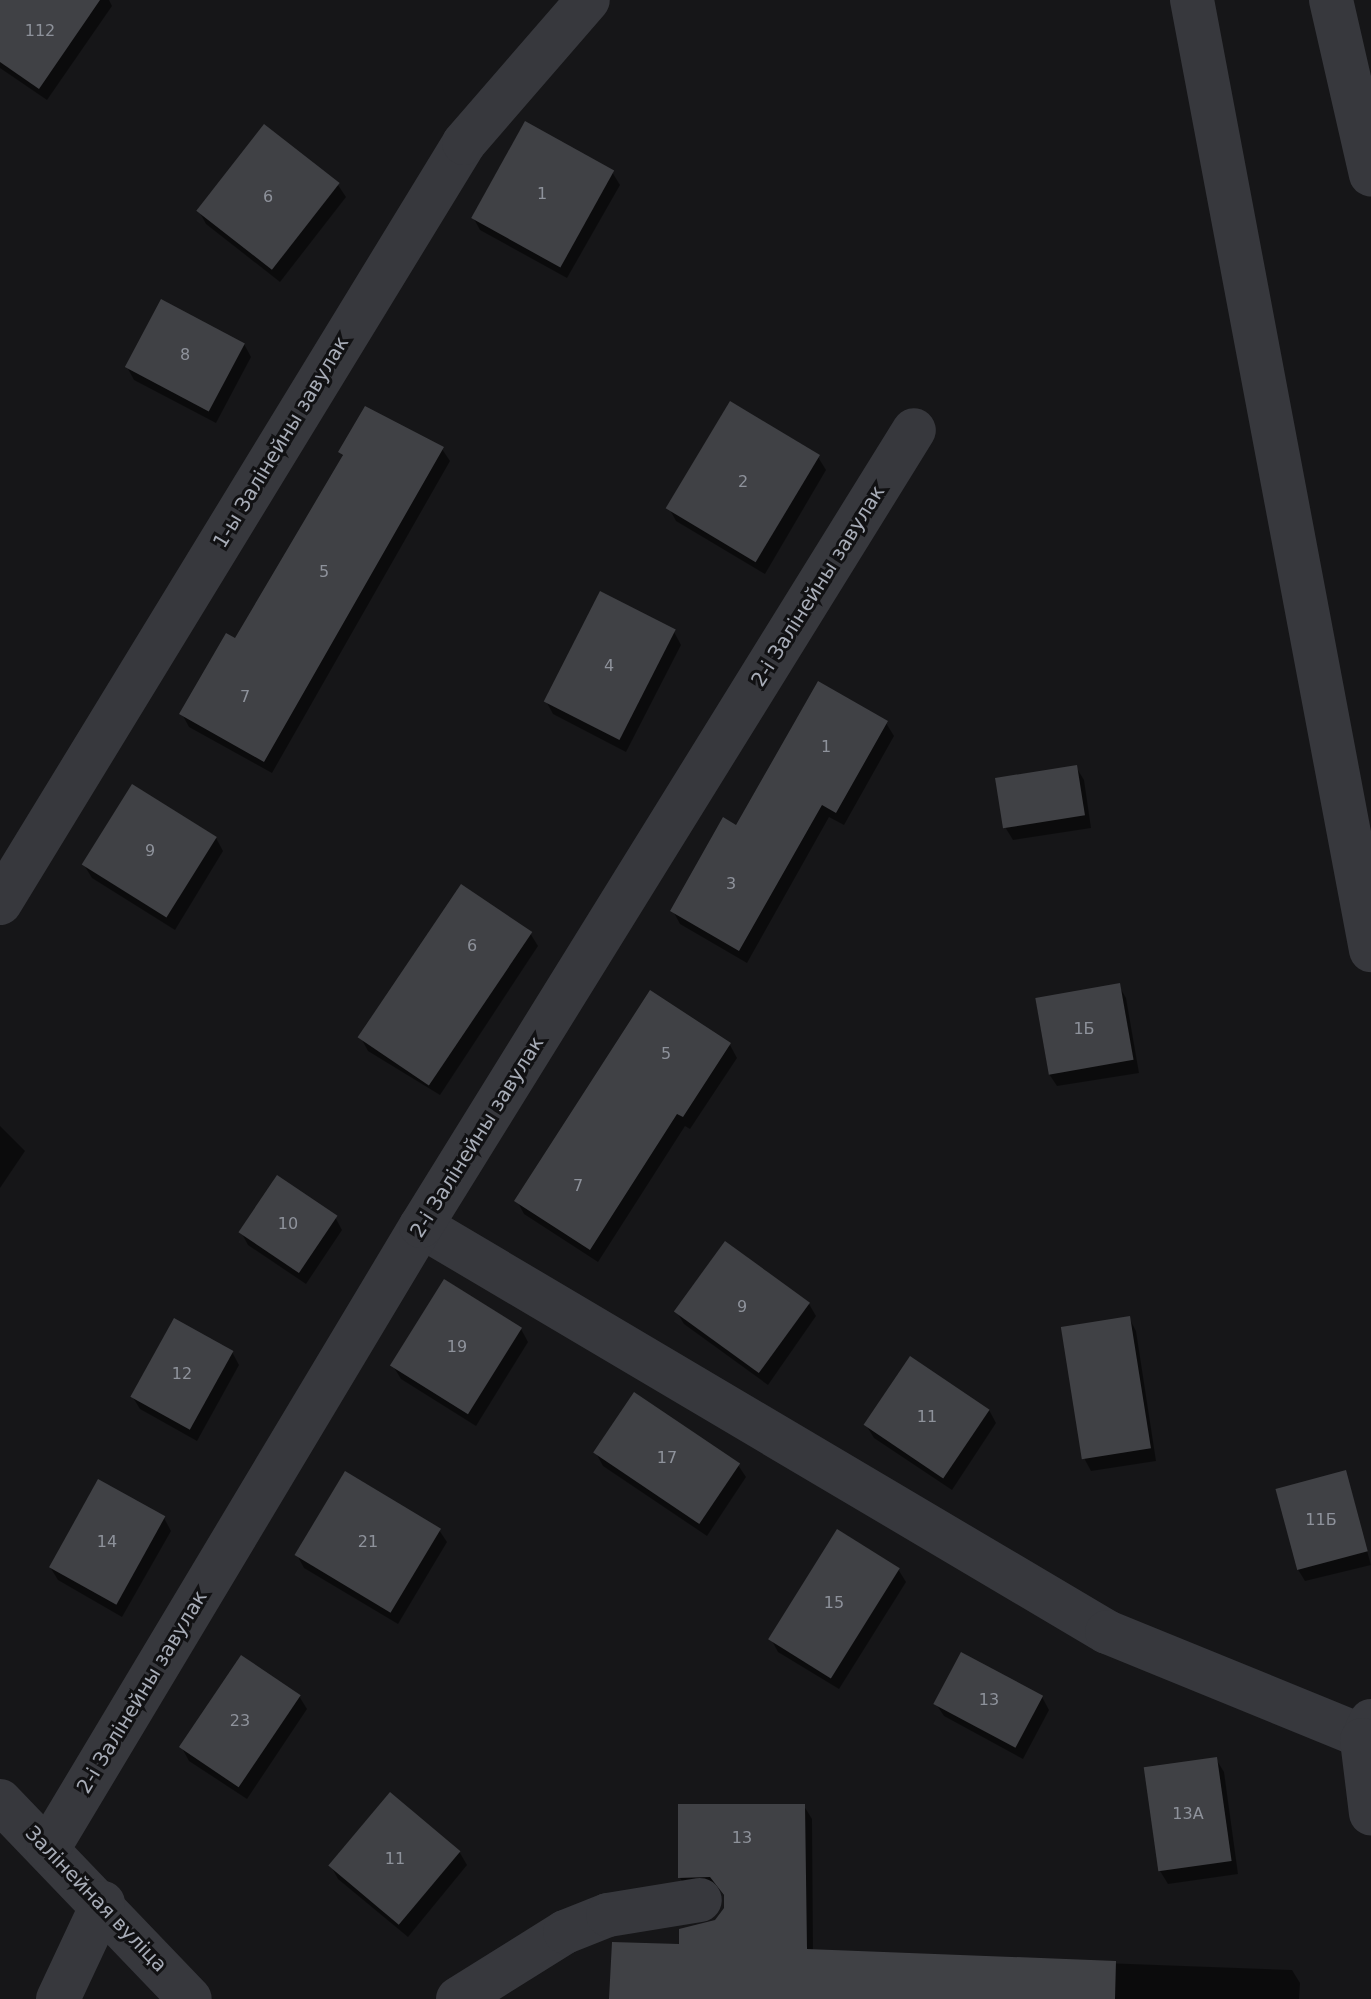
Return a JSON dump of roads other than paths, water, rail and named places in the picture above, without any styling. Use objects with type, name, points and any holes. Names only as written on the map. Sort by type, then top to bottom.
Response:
[{"type":"street","name":"1-ы Залінейны завулак","points":[[0,903],[464,143],[588,0]]},
{"type":"street","points":[[1192,0],[1371,950]]},
{"type":"street","points":[[1331,0],[1371,174]]},
{"type":"street","name":"2-і Залінейны завулак","points":[[48,1849],[421,1226],[914,430]]},
{"type":"street","points":[[421,1226],[1107,1632],[1368,1733],[1371,1813]]},
{"type":"street","name":"Залінейная вуліца","points":[[0,1801],[103,1903],[190,1999]]},
{"type":"street","points":[[458,1999],[565,1932],[608,1915],[700,1900]]},
{"type":"street","points":[[58,1999],[103,1903]]}]
